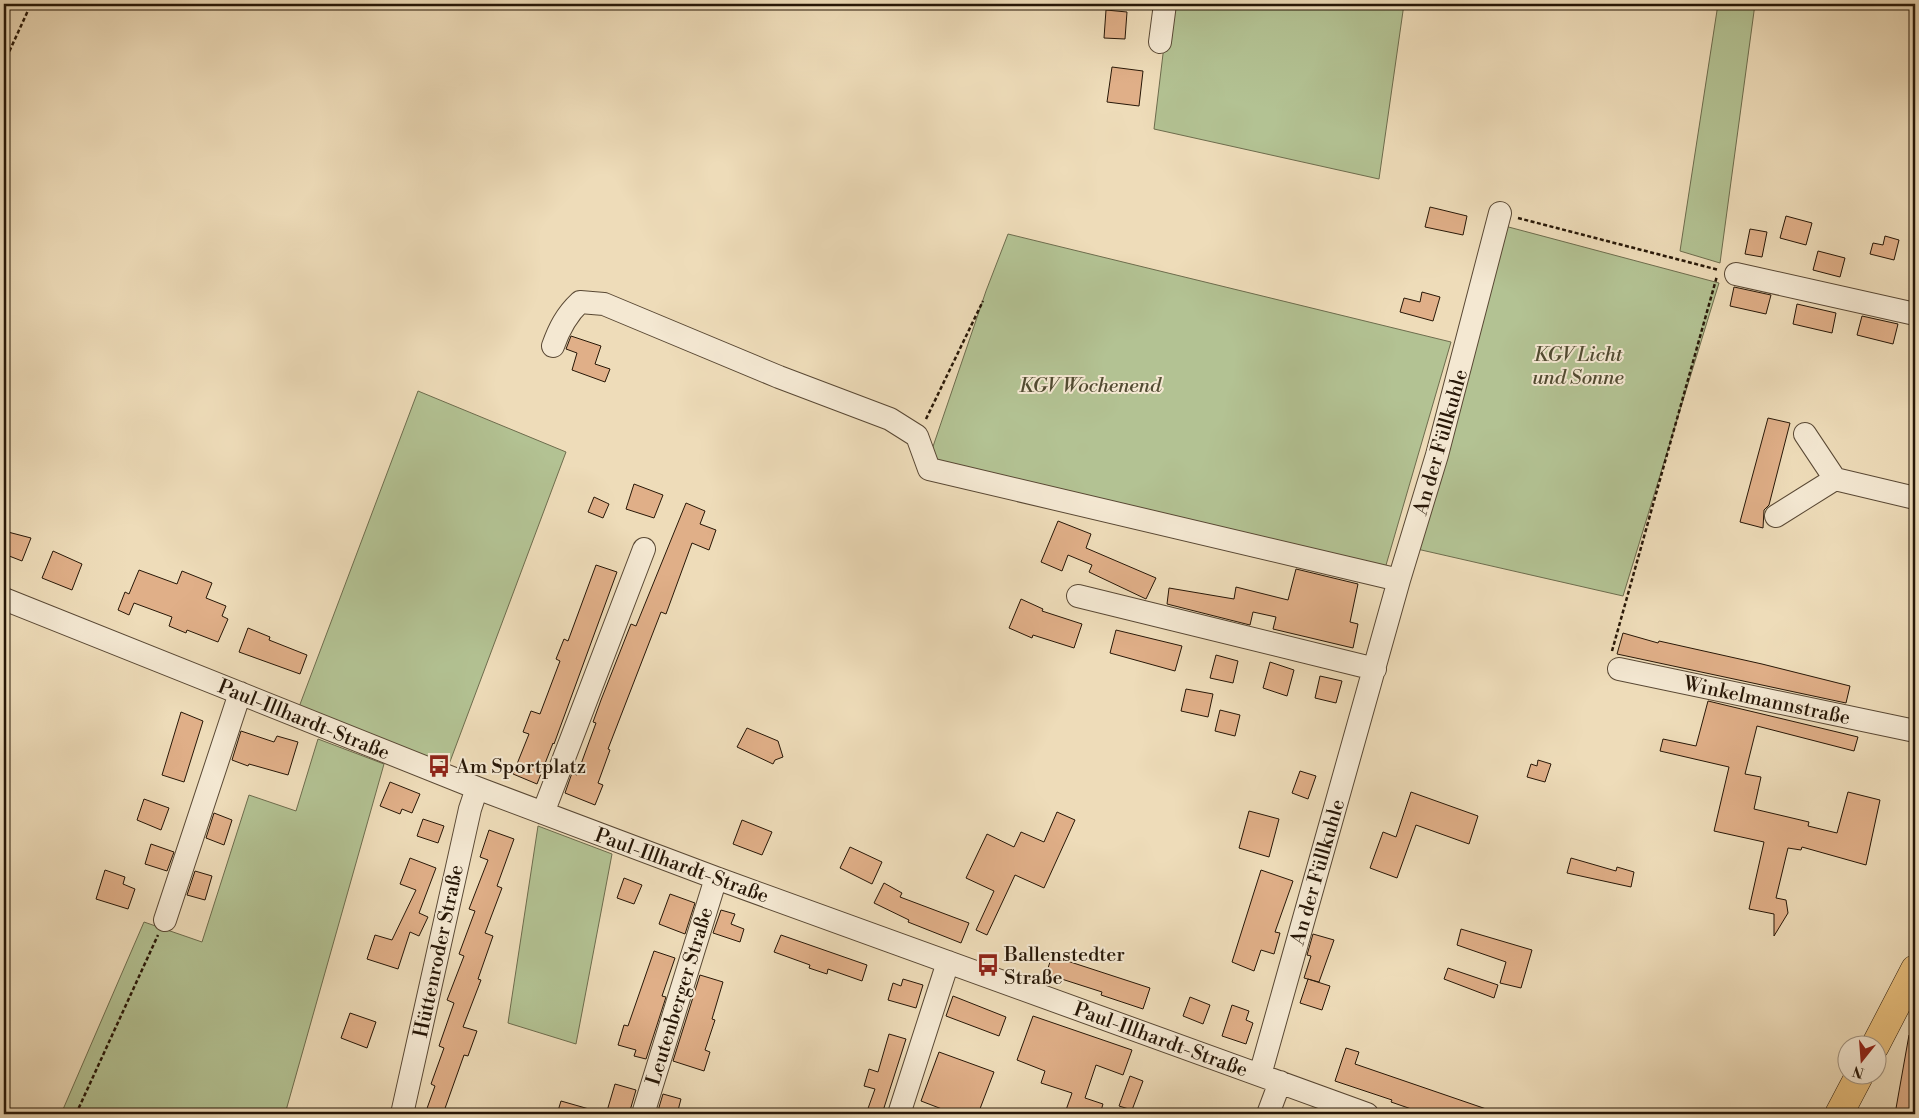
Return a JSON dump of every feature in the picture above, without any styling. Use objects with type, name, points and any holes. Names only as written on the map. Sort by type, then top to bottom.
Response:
[{"type":"main road","points":[[1880,1036],[1915,969]]},
{"type":"main road","points":[[1839,1114],[1854,1086]]},
{"type":"street","points":[[1160,42],[1165,4]]},
{"type":"street","name":"An der Füllkuhle","points":[[1268,1114],[1270,1078],[1399,580],[1437,455],[1500,214]]},
{"type":"street","points":[[1727,272],[1915,314]]},
{"type":"street","points":[[553,346],[560,328],[570,311],[580,302],[604,304],[779,377],[890,419],[917,436],[929,469],[1399,580]]},
{"type":"street","points":[[1805,434],[1835,479],[1915,498]]},
{"type":"street","points":[[1776,516],[1835,479]]},
{"type":"street","points":[[543,813],[644,549]]},
{"type":"street","points":[[1078,596],[1376,669]]},
{"type":"street","name":"Paul-Illhardt-Straße","points":[[4,599],[543,813],[716,878],[1367,1114]]},
{"type":"street","name":"Winkelmannstraße","points":[[1619,669],[1915,731]]},
{"type":"street","points":[[165,920],[240,693]]},
{"type":"street","name":"Hüttenroder Straße","points":[[402,1114],[470,809],[477,788]]},
{"type":"street","name":"Leutenberger Straße","points":[[643,1114],[716,878]]},
{"type":"street","points":[[899,1114],[948,962]]},
{"type":"path","points":[[4,63],[31,4]]},
{"type":"path","points":[[1500,214],[1727,272],[1608,662],[1619,669]]},
{"type":"path","points":[[917,436],[983,301]]},
{"type":"path","points":[[76,1114],[165,920]]},
{"type":"green space","points":[[1169,4],[1404,4],[1379,179],[1154,129]]},
{"type":"green space","points":[[1718,4],[1755,4],[1720,263],[1680,251]]},
{"type":"green space","name":"KGV Licht und Sonne","points":[[1501,225],[1719,283],[1623,596],[1417,549]]},
{"type":"green space","name":"KGV Wochenend","points":[[1008,234],[1451,342],[1384,572],[925,470],[986,291]]},
{"type":"green space","points":[[418,391],[566,452],[448,767],[299,707]]},
{"type":"green space","points":[[318,739],[384,764],[285,1114],[61,1114],[144,922],[202,942],[249,795],[296,811]]},
{"type":"green space","points":[[538,826],[612,854],[576,1044],[508,1023]]},
{"type":"building","points":[[1106,10],[1127,12],[1125,39],[1104,38]]},
{"type":"building","points":[[1112,67],[1143,71],[1139,106],[1107,102]]},
{"type":"building","points":[[1430,207],[1467,216],[1463,235],[1425,227]]},
{"type":"building","points":[[1786,216],[1812,223],[1806,245],[1780,238]]},
{"type":"building","points":[[1750,229],[1767,232],[1762,257],[1745,254]]},
{"type":"building","points":[[1885,236],[1899,240],[1894,260],[1870,254],[1873,243],[1883,245]]},
{"type":"building","points":[[1818,251],[1845,258],[1840,277],[1813,270]]},
{"type":"building","points":[[1734,287],[1771,295],[1766,314],[1730,306]]},
{"type":"building","points":[[1422,292],[1440,297],[1433,321],[1400,312],[1404,298],[1420,302]]},
{"type":"building","points":[[1797,304],[1836,313],[1832,333],[1793,324]]},
{"type":"building","points":[[1862,316],[1898,324],[1893,344],[1857,335]]},
{"type":"building","points":[[571,336],[601,346],[595,364],[610,369],[605,382],[572,370],[577,353],[566,349]]},
{"type":"building","points":[[1768,418],[1790,423],[1769,505],[1764,510],[1763,528],[1740,522]]},
{"type":"building","points":[[634,484],[663,495],[654,518],[626,509]]},
{"type":"building","points":[[594,497],[609,504],[603,518],[588,512]]},
{"type":"building","points":[[686,503],[705,511],[700,524],[716,530],[709,550],[692,543],[666,614],[661,612],[608,749],[610,750],[598,783],[603,785],[595,805],[565,793],[572,773],[577,775],[596,723],[593,722],[631,624],[636,626]]},
{"type":"building","points":[[1058,521],[1091,534],[1086,548],[1156,578],[1146,599],[1089,572],[1092,565],[1068,555],[1062,571],[1041,562]]},
{"type":"building","points":[[8,532],[31,538],[22,561],[4,554],[4,543]]},
{"type":"building","points":[[53,551],[82,564],[72,590],[42,578]]},
{"type":"building","points":[[596,565],[617,572],[554,744],[537,784],[513,774],[529,734],[523,732],[531,711],[540,714],[560,661],[556,659],[564,639],[568,641]]},
{"type":"building","points":[[1296,569],[1358,584],[1350,622],[1358,624],[1353,648],[1273,629],[1276,617],[1253,612],[1250,625],[1167,604],[1169,588],[1234,599],[1236,587],[1288,600]]},
{"type":"building","points":[[139,570],[177,584],[182,571],[212,583],[206,598],[226,606],[222,616],[228,619],[218,642],[187,630],[186,633],[169,626],[172,617],[134,603],[129,615],[118,610],[125,592],[129,594]]},
{"type":"building","points":[[1021,599],[1043,609],[1042,611],[1082,624],[1074,648],[1033,635],[1032,638],[1009,628]]},
{"type":"building","points":[[248,628],[270,637],[269,640],[307,655],[300,674],[239,652]]},
{"type":"building","points":[[1116,630],[1182,646],[1175,671],[1110,653]]},
{"type":"building","points":[[1623,633],[1658,643],[1659,641],[1762,664],[1850,686],[1846,703],[1617,654]]},
{"type":"building","points":[[1216,655],[1238,661],[1233,683],[1210,678]]},
{"type":"building","points":[[1270,662],[1294,670],[1287,696],[1263,688]]},
{"type":"building","points":[[1320,676],[1342,681],[1336,703],[1315,698]]},
{"type":"building","points":[[1186,689],[1213,694],[1208,717],[1181,711]]},
{"type":"building","points":[[1708,701],[1858,737],[1854,751],[1757,726],[1745,774],[1761,777],[1754,809],[1809,822],[1808,826],[1837,833],[1848,792],[1880,800],[1866,865],[1802,847],[1801,850],[1788,848],[1776,898],[1786,900],[1788,913],[1774,936],[1774,914],[1749,909],[1764,842],[1714,831],[1729,767],[1660,751],[1663,739],[1696,746]]},
{"type":"building","points":[[1220,710],[1240,715],[1235,736],[1215,731]]},
{"type":"building","points":[[181,712],[203,721],[184,782],[162,775]]},
{"type":"building","points":[[747,728],[778,741],[783,757],[775,760],[773,764],[737,747]]},
{"type":"building","points":[[241,731],[274,742],[277,736],[298,742],[288,775],[249,764],[248,766],[232,760]]},
{"type":"building","points":[[1538,760],[1551,764],[1545,782],[1527,777],[1531,764],[1537,766]]},
{"type":"building","points":[[1300,771],[1316,776],[1308,799],[1292,793]]},
{"type":"building","points":[[390,782],[420,794],[412,813],[402,809],[400,814],[380,806]]},
{"type":"building","points":[[1411,792],[1478,816],[1469,844],[1416,825],[1397,878],[1370,868],[1383,832],[1396,837]]},
{"type":"building","points":[[144,799],[169,808],[161,830],[137,820]]},
{"type":"building","points":[[1249,811],[1279,819],[1269,857],[1239,848]]},
{"type":"building","points":[[1057,812],[1075,820],[1044,888],[1015,875],[987,935],[976,930],[994,891],[966,878],[987,834],[1014,847],[1021,832],[1044,842]]},
{"type":"building","points":[[214,813],[232,820],[224,845],[206,838]]},
{"type":"building","points":[[423,819],[444,826],[438,843],[417,836]]},
{"type":"building","points":[[742,820],[772,832],[762,855],[733,844]]},
{"type":"building","points":[[489,830],[514,839],[497,886],[502,888],[485,933],[493,936],[478,979],[481,980],[463,1027],[477,1031],[468,1056],[464,1055],[443,1114],[425,1114],[435,1086],[431,1084],[444,1048],[439,1046],[454,1003],[447,1000],[464,956],[459,954],[475,911],[469,909],[488,860],[480,857]]},
{"type":"building","points":[[151,844],[174,852],[167,871],[145,864]]},
{"type":"building","points":[[850,847],[882,862],[872,884],[840,868]]},
{"type":"building","points":[[410,858],[436,868],[419,913],[428,917],[419,936],[410,932],[398,969],[367,959],[375,935],[392,940],[416,890],[400,884]]},
{"type":"building","points":[[1571,858],[1616,871],[1617,867],[1634,872],[1631,887],[1567,873]]},
{"type":"building","points":[[105,870],[125,877],[123,884],[135,889],[128,909],[96,899]]},
{"type":"building","points":[[1261,870],[1293,881],[1275,932],[1280,933],[1274,954],[1261,950],[1254,971],[1232,962]]},
{"type":"building","points":[[195,871],[212,876],[205,900],[187,895]]},
{"type":"building","points":[[624,878],[642,885],[634,904],[617,898]]},
{"type":"building","points":[[884,883],[902,893],[900,897],[969,923],[961,943],[908,922],[909,920],[874,903]]},
{"type":"building","points":[[670,894],[695,903],[685,934],[659,924]]},
{"type":"building","points":[[721,910],[735,914],[731,924],[744,929],[740,942],[713,933]]},
{"type":"building","points":[[1461,929],[1532,950],[1521,988],[1500,983],[1506,962],[1457,945]]},
{"type":"building","points":[[1313,934],[1334,940],[1319,982],[1304,978],[1311,956],[1307,955]]},
{"type":"building","points":[[781,935],[867,965],[862,981],[828,969],[827,974],[809,968],[810,965],[774,952]]},
{"type":"building","points":[[654,951],[675,958],[662,996],[666,997],[646,1059],[634,1056],[636,1050],[618,1045],[624,1025],[628,1026]]},
{"type":"building","points":[[1052,956],[1150,988],[1143,1009],[1101,995],[1102,992],[1046,974]]},
{"type":"building","points":[[1448,968],[1498,985],[1494,998],[1444,979]]},
{"type":"building","points":[[700,975],[723,982],[712,1019],[715,1020],[705,1050],[710,1052],[704,1071],[673,1061]]},
{"type":"building","points":[[903,979],[923,985],[916,1008],[888,1000],[893,983],[901,986]]},
{"type":"building","points":[[1308,979],[1330,986],[1322,1010],[1300,1003]]},
{"type":"building","points":[[953,996],[1006,1017],[999,1036],[946,1016]]},
{"type":"building","points":[[1190,997],[1210,1005],[1203,1024],[1183,1016]]},
{"type":"building","points":[[1232,1005],[1249,1011],[1246,1020],[1253,1023],[1246,1044],[1222,1036]]},
{"type":"building","points":[[350,1013],[376,1022],[367,1048],[341,1038]]},
{"type":"building","points":[[1033,1016],[1132,1050],[1123,1075],[1096,1065],[1085,1098],[1103,1104],[1100,1114],[1079,1114],[1066,1110],[1072,1093],[1041,1083],[1045,1071],[1017,1060]]},
{"type":"building","points":[[889,1034],[906,1039],[882,1114],[866,1114],[875,1089],[864,1086],[869,1069],[878,1072]]},
{"type":"building","points":[[1909,1035],[1915,1035],[1915,1114],[1895,1114]]},
{"type":"building","points":[[1346,1048],[1359,1052],[1355,1064],[1495,1112],[1495,1114],[1426,1114],[1391,1102],[1392,1100],[1335,1081]]},
{"type":"building","points":[[939,1052],[994,1072],[978,1114],[955,1114],[921,1101]]},
{"type":"building","points":[[1130,1076],[1143,1081],[1132,1110],[1119,1106]]},
{"type":"building","points":[[615,1084],[636,1090],[629,1114],[607,1111]]},
{"type":"building","points":[[663,1094],[681,1099],[677,1114],[657,1114]]},
{"type":"building","points":[[561,1101],[596,1111],[595,1114],[557,1114]]},
{"type":"place","name":"Am Sportplatz","points":[[439,766]]},
{"type":"place","name":"Ballenstedter Straße","points":[[988,965]]}]
